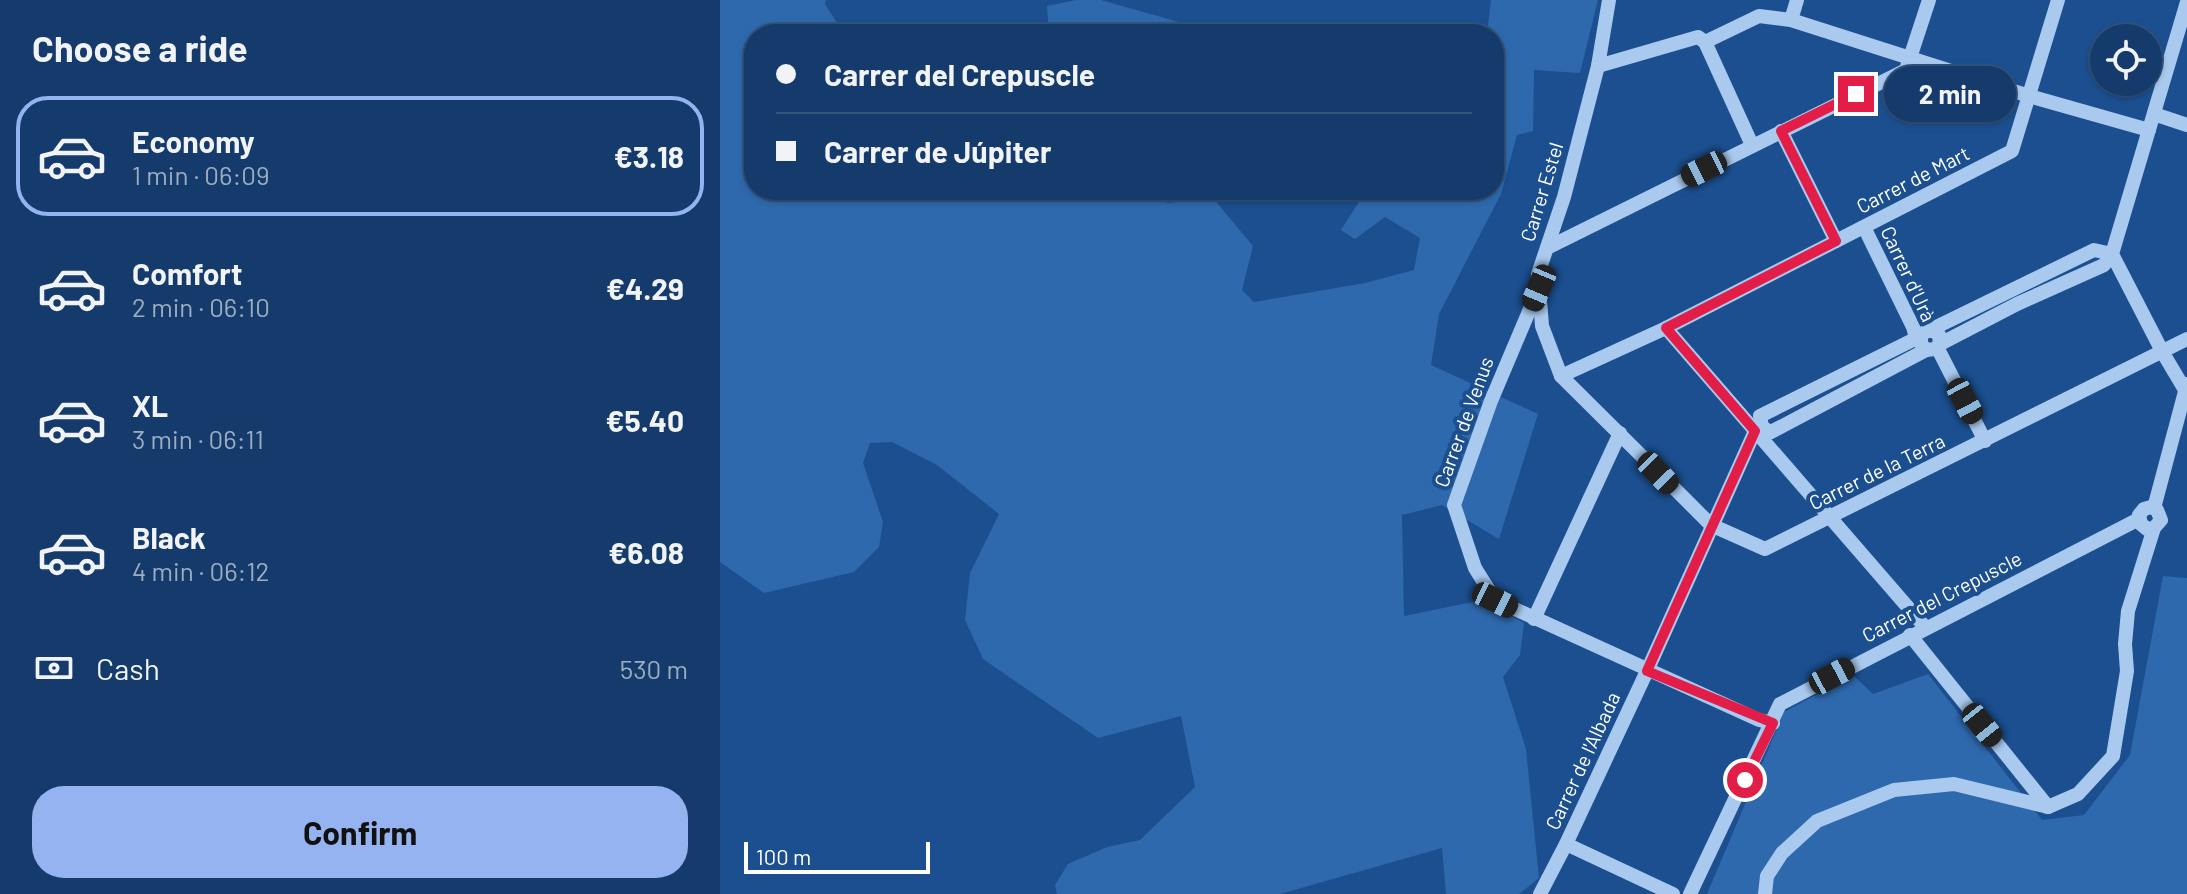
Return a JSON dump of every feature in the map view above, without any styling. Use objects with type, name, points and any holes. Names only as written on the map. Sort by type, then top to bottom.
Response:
[{"type":"street","name":"Carrer Estel","points":[[1609,0],[1598,66],[1564,197],[1538,274],[1542,326],[1561,376],[1711,525]]},
{"type":"street","points":[[1791,20],[1797,0]]},
{"type":"street","points":[[1547,248],[1906,70],[1929,0]]},
{"type":"street","name":"Carrer de Mart","points":[[1561,376],[1666,328],[2012,151],[2058,0]]},
{"type":"street","points":[[2154,508],[2186,387],[2163,353],[2112,254],[2187,2]]},
{"type":"street","points":[[1705,42],[1759,16],[1791,20],[2029,96],[2149,130]]},
{"type":"street","points":[[1598,66],[1698,37],[1705,42],[1752,145]]},
{"type":"street","points":[[2154,114],[2187,125]]},
{"type":"street","points":[[1781,131],[1836,241]]},
{"type":"street","name":"Carrer d'Urà","points":[[1864,227],[1913,327],[1928,341],[1985,441]]},
{"type":"street","name":"Carrer de l'Albada","points":[[1540,894],[1647,671],[1711,525],[1758,429],[1760,416],[1928,341],[2094,250],[2112,254]]},
{"type":"street","name":"Carrer de Venus","points":[[1539,288],[1491,401],[1454,505],[1475,568],[1495,600],[1647,671],[1773,723]]},
{"type":"street","points":[[1666,328],[1758,429],[1925,627]]},
{"type":"street","name":"Carrer de la Terra","points":[[1711,525],[1765,549],[2187,339]]},
{"type":"street","points":[[1534,619],[1620,433]]},
{"type":"street","points":[[2154,508],[2144,509],[2139,519],[2143,527],[2154,528]]},
{"type":"street","points":[[1765,894],[1767,876],[1782,853],[1817,821],[1894,790],[1954,784],[2048,807],[2078,794],[2113,756],[2127,671],[2125,644],[2128,611],[2154,528],[2159,524],[2161,516],[2154,508]]},
{"type":"street","name":"Carrer del Crepuscle","points":[[1690,894],[1780,704],[2139,519]]},
{"type":"street","points":[[1910,635],[2048,807]]},
{"type":"street","points":[[1566,844],[1673,894]]},
{"type":"shaded area","points":[[720,0],[826,0],[825,4],[838,24],[744,24],[744,200],[1167,200],[1167,203],[1215,200],[1253,246],[1242,290],[1254,302],[1365,283],[1414,270],[1420,238],[1385,217],[1355,239],[1341,230],[1360,200],[1498,200],[1439,314],[1431,365],[1538,414],[1499,539],[1442,505],[1402,515],[1404,616],[1482,600],[1524,623],[1520,655],[1503,677],[1526,749],[1539,878],[1519,894],[1446,894],[1442,848],[1280,894],[1057,894],[1055,885],[1068,864],[1107,847],[1140,840],[1195,787],[1181,716],[1098,738],[983,659],[965,620],[970,573],[999,514],[937,465],[892,442],[870,443],[863,463],[883,522],[879,547],[854,572],[764,593],[720,562]]},
{"type":"shaded area","points":[[1076,0],[1101,0],[1186,24],[1048,24],[1047,6]]},
{"type":"shaded area","points":[[1491,0],[1598,0],[1580,73],[1534,70],[1533,131],[1517,135],[1504,183],[1504,24],[1488,24]]},
{"type":"shaded area","points":[[2163,576],[2187,578],[2187,894],[1707,894],[1784,712],[1853,675],[1873,694],[1928,674],[2042,820],[2084,815],[2130,755]]},
{"type":"route","points":[[1745,780],[1773,723],[1759,720],[1647,671],[1755,431],[1666,328],[1836,241],[1781,131],[1856,94]]}]
